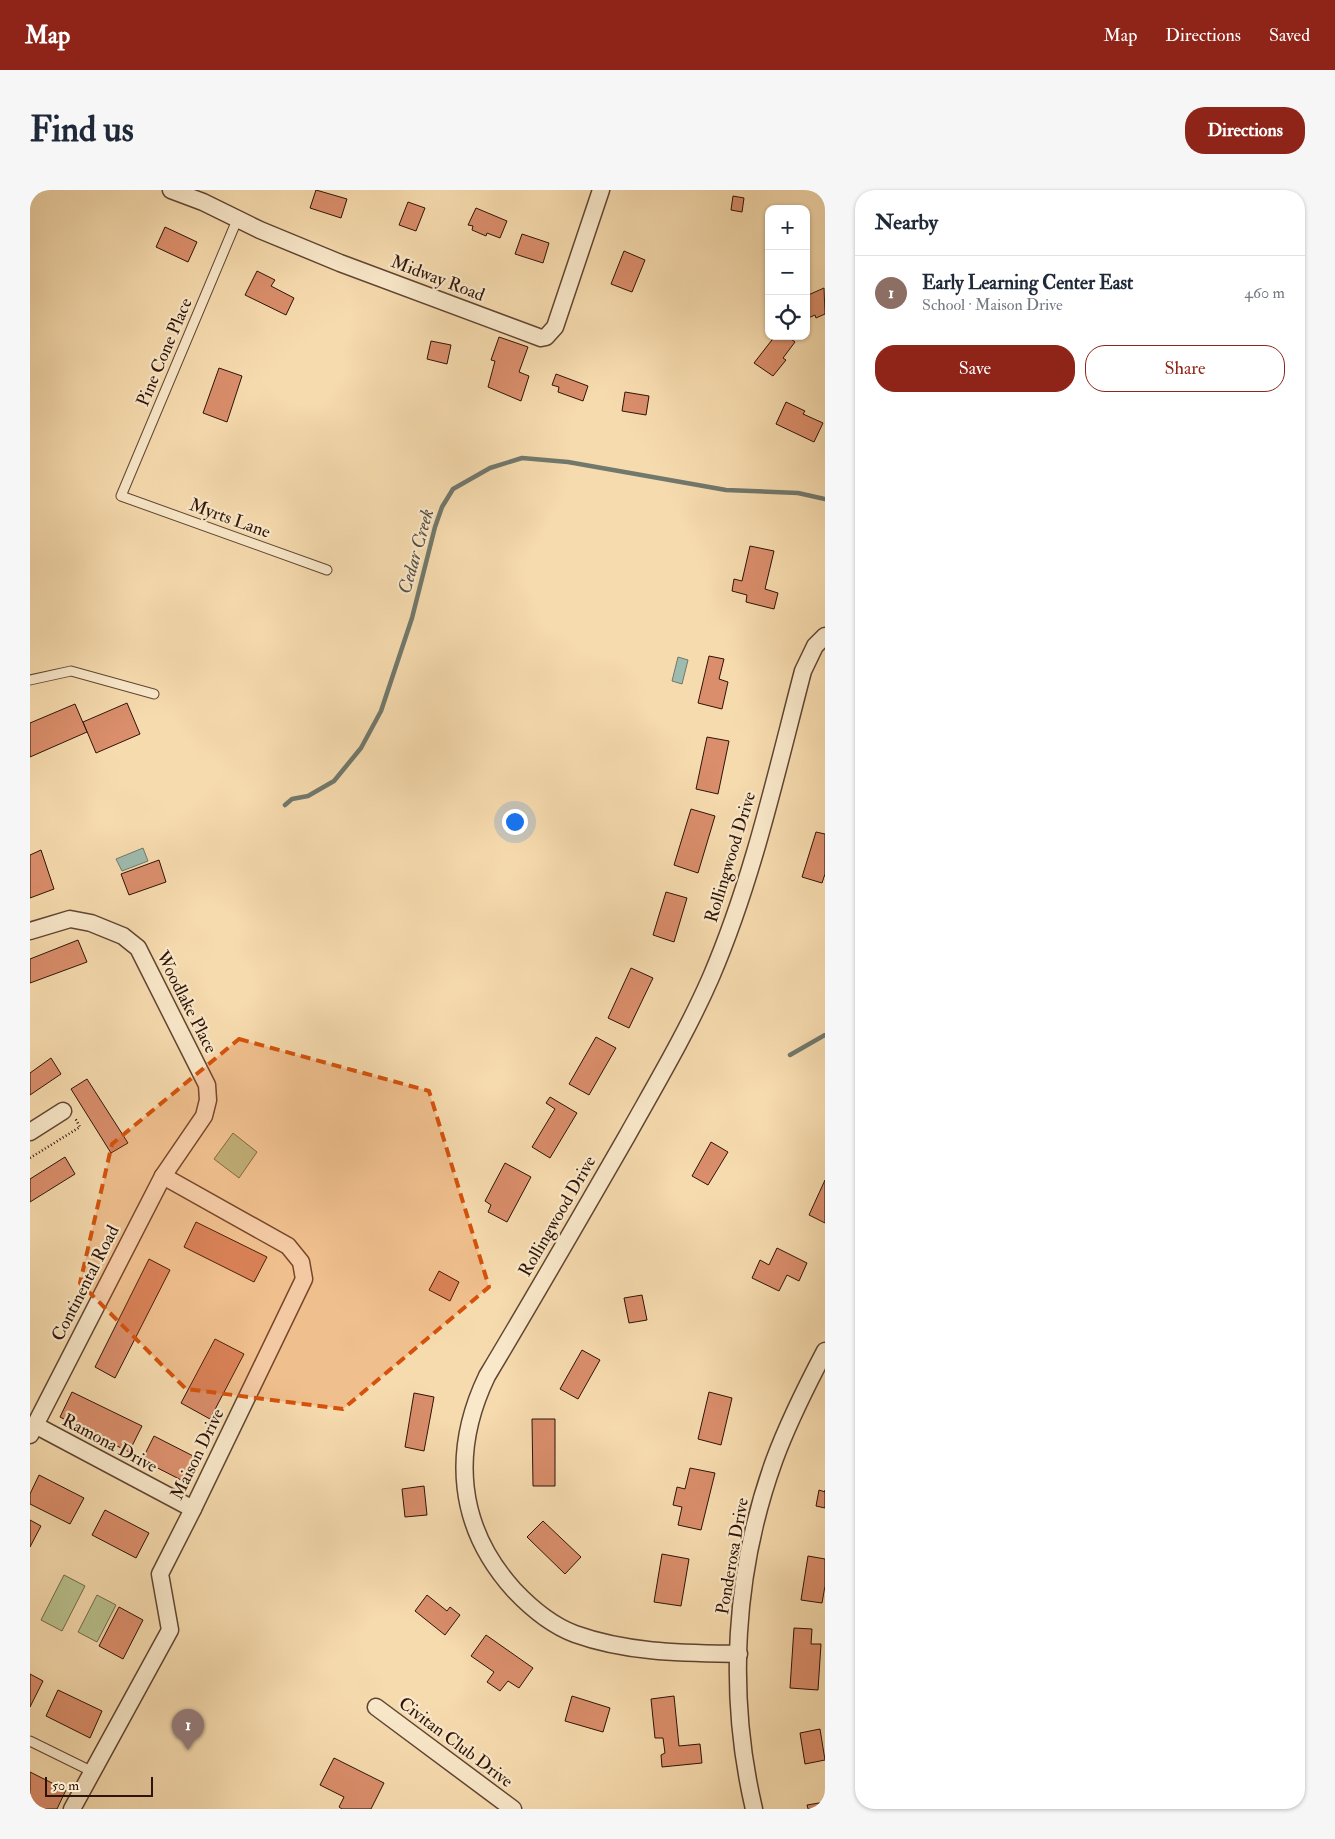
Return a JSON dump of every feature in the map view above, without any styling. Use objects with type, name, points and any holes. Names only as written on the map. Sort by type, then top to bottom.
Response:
[{"type":"street","name":"Midway Road","points":[[171,190],[203,202],[238,220],[340,263],[541,338],[546,337],[555,327],[601,190]]},
{"type":"street","name":"Rollingwood Drive","points":[[739,1654],[667,1653],[632,1649],[573,1633],[546,1619],[525,1603],[486,1554],[474,1528],[468,1504],[465,1462],[472,1416],[479,1393],[672,1056],[711,977],[752,863],[803,671],[815,646],[825,636]]},
{"type":"street","name":"Woodlake Place","points":[[30,931],[56,922],[70,919],[77,920],[91,923],[123,936],[138,948],[207,1085],[208,1100],[204,1116],[163,1176]]},
{"type":"street","points":[[30,1132],[63,1111]]},
{"type":"street","name":"Continental Road","points":[[32,1430],[163,1176]]},
{"type":"street","name":"Maison Drive","points":[[72,1809],[91,1771],[170,1630],[160,1574],[304,1279],[301,1262],[288,1246],[163,1176]]},
{"type":"street","name":"Ponderosa Drive","points":[[754,1809],[747,1778],[740,1722],[740,1617],[744,1583],[764,1489],[786,1429],[825,1351]]},
{"type":"street","name":"Ramona Drive","points":[[32,1430],[193,1509]]},
{"type":"street","name":"Civitan Club Drive","points":[[376,1706],[513,1809]]},
{"type":"lane","name":"Pine Cone Place","points":[[121,496],[238,220]]},
{"type":"lane","name":"Myrts Lane","points":[[121,496],[327,570]]},
{"type":"lane","points":[[30,680],[71,670],[154,694]]},
{"type":"lane","points":[[30,1741],[91,1771]]},
{"type":"highlighted area","points":[[239,1039],[429,1091],[489,1287],[343,1409],[186,1389],[80,1283],[112,1144]]},
{"type":"green space","points":[[233,1133],[257,1152],[239,1178],[214,1159]]},
{"type":"green space","points":[[64,1575],[85,1586],[62,1631],[41,1620]]},
{"type":"green space","points":[[97,1595],[116,1605],[97,1642],[78,1632]]},
{"type":"shaded area","points":[[678,657],[688,660],[682,684],[672,681]]},
{"type":"shaded area","points":[[143,848],[148,861],[122,871],[116,859]]},
{"type":"building","points":[[316,190],[347,199],[341,218],[310,208]]},
{"type":"building","points":[[733,196],[744,198],[742,212],[731,210]]},
{"type":"building","points":[[408,202],[425,208],[416,231],[399,225]]},
{"type":"building","points":[[476,208],[507,221],[500,238],[487,233],[486,236],[472,230],[473,226],[468,225]]},
{"type":"building","points":[[165,227],[197,242],[188,262],[156,247]]},
{"type":"building","points":[[522,234],[549,243],[543,263],[515,254]]},
{"type":"building","points":[[624,251],[645,260],[632,292],[611,284]]},
{"type":"building","points":[[257,271],[275,280],[271,286],[294,298],[286,315],[245,295]]},
{"type":"building","points":[[824,288],[825,314],[816,318],[815,315],[810,317],[810,294]]},
{"type":"building","points":[[499,337],[528,347],[519,372],[529,376],[521,401],[488,387],[495,361],[491,360]]},
{"type":"building","points":[[772,340],[792,340],[795,342],[783,358],[786,360],[773,376],[754,363]]},
{"type":"building","points":[[431,341],[451,345],[447,364],[427,359]]},
{"type":"building","points":[[219,368],[242,376],[227,422],[203,413]]},
{"type":"building","points":[[556,374],[588,386],[583,401],[558,392],[559,387],[552,385]]},
{"type":"building","points":[[625,392],[649,396],[646,415],[622,411]]},
{"type":"building","points":[[786,402],[805,411],[803,414],[823,423],[814,442],[776,424]]},
{"type":"building","points":[[750,546],[774,551],[765,589],[778,593],[774,609],[746,602],[747,595],[732,591],[734,579],[742,581]]},
{"type":"building","points":[[709,656],[724,659],[719,679],[728,682],[722,709],[698,703]]},
{"type":"building","points":[[127,703],[140,734],[96,753],[83,722]]},
{"type":"building","points":[[75,704],[87,732],[30,757],[30,723]]},
{"type":"building","points":[[707,737],[729,741],[718,794],[696,789]]},
{"type":"building","points":[[691,809],[715,816],[698,873],[674,865]]},
{"type":"building","points":[[816,832],[825,834],[825,874],[822,883],[802,877]]},
{"type":"building","points":[[41,850],[54,889],[30,898],[30,855]]},
{"type":"building","points":[[159,860],[166,882],[129,895],[121,874]]},
{"type":"building","points":[[666,892],[687,898],[674,942],[653,935]]},
{"type":"building","points":[[78,940],[87,962],[30,983],[30,959]]},
{"type":"building","points":[[631,968],[653,978],[629,1028],[608,1018]]},
{"type":"building","points":[[596,1037],[616,1048],[589,1095],[569,1084]]},
{"type":"building","points":[[51,1058],[61,1074],[30,1095],[30,1073]]},
{"type":"building","points":[[87,1079],[128,1143],[111,1153],[71,1089]]},
{"type":"building","points":[[550,1097],[577,1113],[550,1158],[532,1147],[555,1109],[546,1103]]},
{"type":"building","points":[[711,1142],[728,1152],[708,1185],[692,1176]]},
{"type":"building","points":[[65,1157],[75,1174],[30,1202],[30,1179]]},
{"type":"building","points":[[505,1163],[531,1177],[507,1222],[488,1212],[491,1205],[485,1201]]},
{"type":"building","points":[[825,1180],[825,1223],[809,1215]]},
{"type":"building","points":[[196,1222],[267,1257],[254,1282],[184,1247]]},
{"type":"building","points":[[777,1248],[807,1263],[799,1281],[787,1275],[779,1291],[752,1278],[760,1260],[769,1265]]},
{"type":"building","points":[[149,1259],[170,1270],[115,1378],[95,1367]]},
{"type":"building","points":[[439,1271],[459,1282],[450,1301],[429,1290]]},
{"type":"building","points":[[642,1295],[647,1320],[629,1323],[624,1298]]},
{"type":"building","points":[[215,1339],[244,1354],[210,1419],[181,1403]]},
{"type":"building","points":[[582,1350],[600,1360],[578,1399],[560,1389]]},
{"type":"building","points":[[72,1392],[142,1426],[129,1452],[60,1417]]},
{"type":"building","points":[[709,1392],[732,1398],[721,1445],[698,1439]]},
{"type":"building","points":[[414,1393],[434,1397],[424,1451],[405,1447]]},
{"type":"building","points":[[532,1419],[555,1419],[555,1486],[533,1486]]},
{"type":"building","points":[[154,1436],[197,1458],[185,1482],[142,1460]]},
{"type":"building","points":[[690,1468],[715,1473],[701,1530],[678,1525],[682,1507],[673,1505],[677,1487],[685,1489]]},
{"type":"building","points":[[39,1475],[84,1498],[70,1524],[30,1504],[30,1494]]},
{"type":"building","points":[[424,1486],[427,1515],[405,1517],[402,1489]]},
{"type":"building","points":[[819,1490],[825,1492],[825,1508],[816,1506]]},
{"type":"building","points":[[105,1510],[149,1533],[136,1558],[92,1535]]},
{"type":"building","points":[[30,1520],[41,1526],[30,1547]]},
{"type":"building","points":[[543,1521],[581,1557],[565,1574],[527,1537]]},
{"type":"building","points":[[662,1554],[689,1559],[681,1606],[654,1602]]},
{"type":"building","points":[[808,1556],[825,1559],[825,1586],[822,1603],[801,1600]]},
{"type":"building","points":[[427,1595],[447,1611],[450,1607],[460,1615],[445,1635],[415,1611]]},
{"type":"building","points":[[119,1607],[143,1620],[123,1659],[99,1646]]},
{"type":"building","points":[[794,1628],[812,1629],[811,1644],[821,1644],[818,1690],[790,1688]]},
{"type":"building","points":[[486,1635],[533,1668],[519,1688],[508,1681],[500,1691],[487,1682],[494,1672],[471,1656]]},
{"type":"building","points":[[30,1674],[43,1681],[30,1707]]},
{"type":"building","points":[[58,1690],[102,1711],[90,1738],[46,1716]]},
{"type":"building","points":[[572,1696],[610,1708],[603,1732],[565,1721]]},
{"type":"building","points":[[674,1696],[679,1746],[700,1744],[702,1763],[662,1767],[661,1755],[665,1753],[663,1738],[655,1738],[651,1699]]},
{"type":"building","points":[[820,1729],[825,1760],[805,1764],[800,1733]]},
{"type":"building","points":[[334,1758],[384,1783],[371,1809],[342,1809],[339,1807],[344,1797],[320,1785]]},
{"type":"building","points":[[30,1772],[66,1790],[57,1809],[38,1809],[30,1805]]},
{"type":"building","points":[[825,1802],[825,1809],[808,1809],[807,1805]]},
{"type":"waterway","name":"Cedar Creek","points":[[285,805],[292,799],[308,796],[334,781],[361,748],[381,711],[412,618],[435,527],[442,507],[453,489],[490,468],[522,458],[568,462],[726,490],[798,493],[825,499]]},
{"type":"waterway","points":[[790,1055],[825,1035]]},
{"type":"place","name":"Early Learning Center East","points":[[188,1750]]}]
